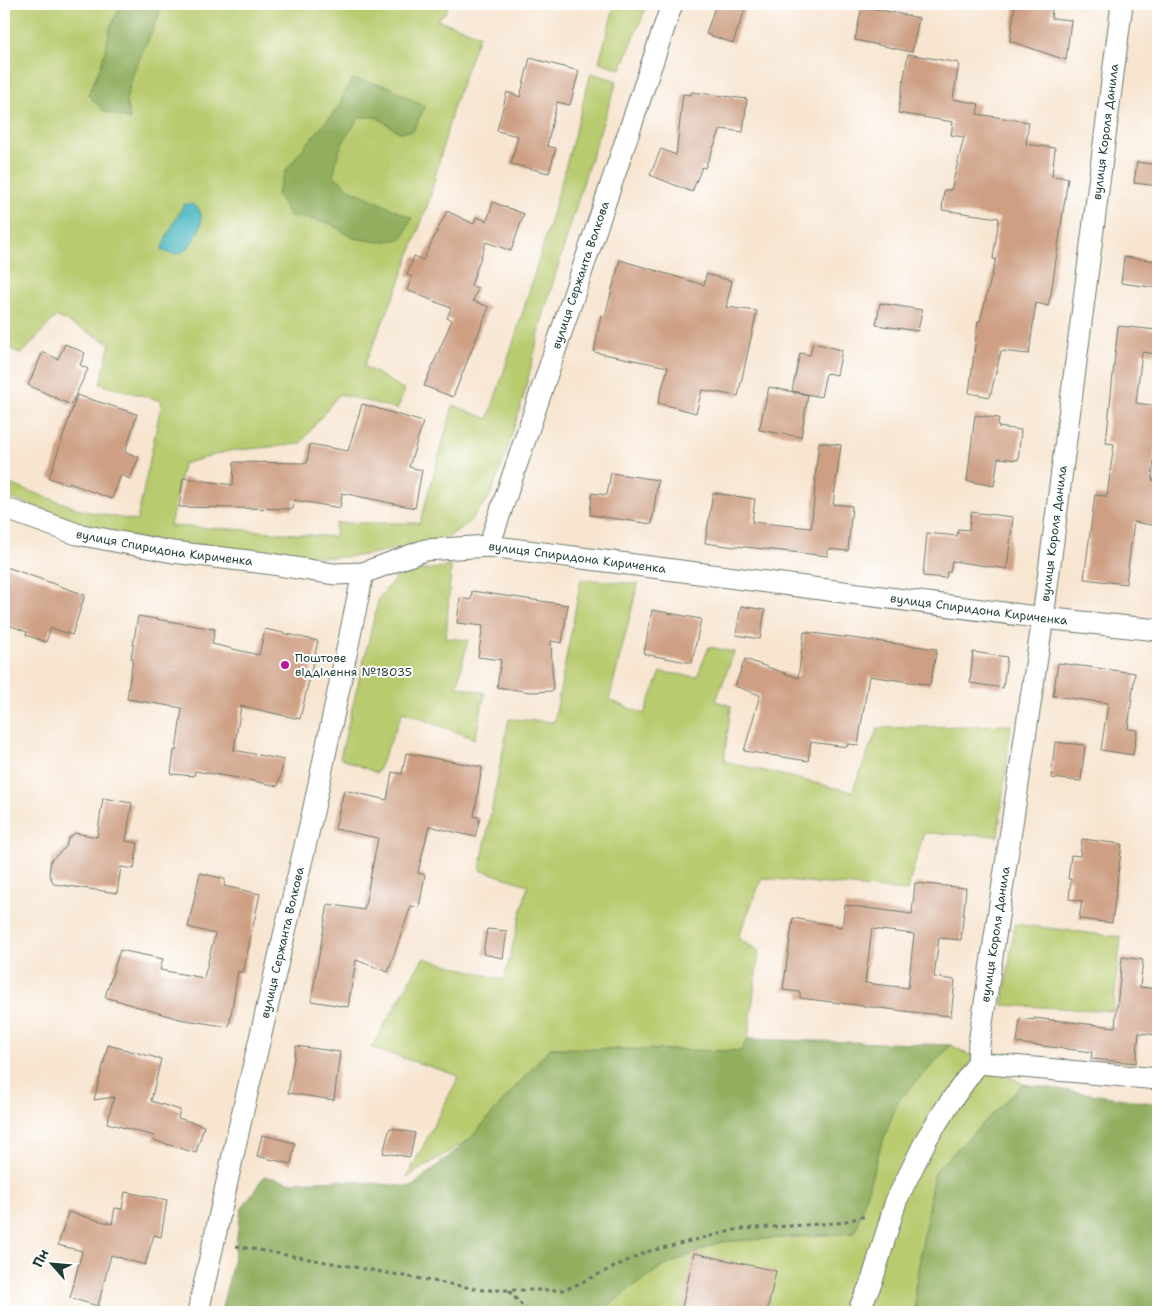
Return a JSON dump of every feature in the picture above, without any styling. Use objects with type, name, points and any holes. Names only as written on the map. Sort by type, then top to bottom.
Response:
[{"type":"street","name":"вулиця Сержанта Волкова","points":[[489,546],[672,4]]},
{"type":"street","name":"вулиця Короля Данила","points":[[978,1063],[1043,618],[1122,4]]},
{"type":"street","name":"вулиця Спиридона Кириченка","points":[[4,508],[77,534],[172,552],[265,563],[334,574],[363,573],[425,550],[489,546],[1043,618],[1158,630]]},
{"type":"street","name":"вулиця Сержанта Волкова","points":[[198,1312],[312,812],[363,573]]},
{"type":"street","points":[[858,1312],[872,1282],[896,1201],[927,1138],[978,1063],[1158,1079]]},
{"type":"path","points":[[214,1242],[483,1290],[565,1290],[646,1252],[739,1229],[838,1224],[894,1210]]},
{"type":"path","points":[[509,1290],[528,1312]]},
{"type":"green space","points":[[4,4],[449,4],[446,12],[437,20],[479,35],[453,108],[429,201],[399,284],[364,366],[405,390],[397,409],[339,394],[300,444],[228,451],[183,464],[170,526],[335,537],[336,523],[420,523],[453,405],[488,419],[543,247],[591,73],[617,81],[588,167],[544,313],[524,395],[501,469],[488,499],[467,524],[445,539],[365,555],[303,557],[238,554],[104,533],[4,496],[4,482],[85,511],[137,521],[162,401],[100,384],[110,343],[56,316],[22,354],[4,346]]},
{"type":"green space","points":[[122,4],[161,4],[158,18],[134,71],[126,100],[130,120],[104,111],[88,95],[102,63],[111,25]]},
{"type":"green space","points":[[615,4],[647,4],[621,69],[599,62]]},
{"type":"green space","points":[[352,79],[388,86],[425,107],[413,131],[399,132],[376,117],[360,117],[342,144],[335,167],[334,176],[350,189],[412,218],[402,239],[379,242],[353,238],[329,223],[290,216],[277,194],[285,172],[336,110]]},
{"type":"green space","points":[[451,566],[446,638],[468,640],[457,686],[485,693],[475,739],[403,712],[377,773],[340,758],[379,598],[399,574]]},
{"type":"green space","points":[[581,579],[638,584],[609,700],[644,714],[661,672],[697,677],[709,647],[734,652],[716,701],[731,706],[724,761],[852,792],[878,728],[1011,725],[998,836],[924,833],[907,891],[762,878],[738,938],[759,951],[748,1039],[741,1051],[550,1048],[470,1139],[407,1177],[459,1076],[371,1048],[423,958],[504,980],[528,885],[480,870],[509,719],[554,722]]},
{"type":"green space","points":[[1015,924],[1121,937],[1113,1011],[1003,1005]]},
{"type":"green space","points":[[748,1039],[951,1045],[898,1101],[880,1148],[855,1233],[720,1242],[660,1268],[629,1289],[602,1312],[221,1312],[233,1262],[241,1210],[264,1176],[290,1182],[341,1180],[411,1187],[470,1139],[550,1048],[741,1051]]},
{"type":"green space","points":[[951,1045],[1023,1084],[934,1172],[915,1289],[916,1312],[602,1312],[629,1289],[660,1268],[720,1242],[855,1233],[880,1148],[898,1101]]},
{"type":"green space","points":[[1023,1084],[1158,1104],[1158,1312],[916,1312],[915,1289],[934,1172]]},
{"type":"water","points":[[184,204],[192,204],[198,208],[201,214],[201,222],[195,239],[183,251],[177,254],[161,250],[166,238]]},
{"type":"building","points":[[716,4],[747,4],[733,43],[706,34]]},
{"type":"building","points":[[1015,4],[1053,4],[1051,18],[1071,20],[1066,60],[1010,41]]},
{"type":"building","points":[[862,6],[919,18],[912,52],[855,40]]},
{"type":"building","points":[[908,54],[959,63],[953,99],[979,104],[977,114],[1029,122],[1026,144],[1055,148],[1052,176],[1068,178],[1048,306],[1036,303],[1029,354],[1001,351],[990,397],[969,393],[978,321],[980,321],[996,259],[993,259],[999,218],[942,210],[944,190],[951,190],[964,137],[951,135],[953,122],[898,113]]},
{"type":"building","points":[[530,58],[579,71],[570,105],[557,102],[547,146],[556,148],[549,173],[511,164],[518,136],[497,131],[507,92],[520,97]]},
{"type":"building","points":[[692,92],[747,99],[743,132],[721,129],[705,168],[702,167],[692,192],[650,175],[661,149],[676,155],[683,94],[691,95]]},
{"type":"building","points":[[1137,162],[1158,165],[1158,186],[1134,183]]},
{"type":"building","points":[[493,202],[524,214],[511,251],[486,242],[471,286],[478,288],[473,301],[489,307],[453,397],[424,386],[452,320],[447,318],[451,308],[407,290],[412,277],[407,275],[414,256],[423,260],[447,211],[474,224],[476,217],[487,221]]},
{"type":"building","points":[[1124,257],[1158,261],[1158,288],[1121,283]]},
{"type":"building","points":[[620,260],[704,285],[706,274],[732,281],[726,307],[757,311],[738,396],[702,390],[696,413],[658,403],[668,367],[594,352],[601,315],[605,316]]},
{"type":"building","points":[[880,303],[922,310],[918,331],[876,325]]},
{"type":"building","points":[[1118,326],[1157,330],[1155,354],[1142,352],[1136,403],[1158,406],[1152,480],[1158,481],[1158,526],[1134,522],[1126,584],[1084,579],[1095,495],[1107,496],[1114,444],[1106,443]]},
{"type":"building","points":[[813,343],[842,350],[837,375],[826,373],[821,397],[792,391],[800,353],[810,355]]},
{"type":"building","points":[[65,344],[85,353],[80,365],[88,369],[71,405],[28,385],[43,352],[58,359]]},
{"type":"building","points":[[769,387],[808,395],[801,437],[759,430]]},
{"type":"building","points":[[77,395],[137,414],[125,452],[139,457],[130,479],[121,475],[112,499],[69,483],[69,485],[49,478]]},
{"type":"building","points":[[362,404],[423,422],[409,467],[422,470],[415,508],[342,493],[340,508],[294,500],[293,509],[179,507],[183,478],[233,485],[234,462],[307,463],[310,444],[348,451]]},
{"type":"building","points":[[975,415],[999,418],[998,427],[1021,430],[1018,460],[998,458],[994,486],[967,481]]},
{"type":"building","points":[[819,442],[841,445],[833,504],[852,506],[848,551],[828,549],[828,556],[705,543],[713,493],[755,499],[752,522],[811,528]]},
{"type":"building","points":[[611,473],[658,480],[652,524],[590,515],[592,493],[607,495]]},
{"type":"building","points":[[971,512],[1013,517],[1007,569],[952,561],[950,572],[947,572],[946,578],[923,576],[927,533],[957,536],[958,529],[969,530]]},
{"type":"building","points":[[4,566],[85,595],[72,635],[51,628],[46,642],[26,635],[27,632],[4,623]]},
{"type":"building","points":[[472,591],[568,605],[562,643],[551,641],[553,691],[530,692],[497,687],[501,660],[478,657],[483,626],[457,623],[460,598],[471,600]]},
{"type":"building","points":[[741,606],[765,610],[760,639],[736,635]]},
{"type":"building","points":[[652,610],[701,619],[692,663],[644,654]]},
{"type":"building","points":[[138,616],[215,629],[212,644],[259,655],[265,629],[318,641],[300,719],[241,706],[234,750],[284,760],[278,786],[195,771],[194,776],[171,774],[182,708],[127,699]]},
{"type":"building","points":[[804,632],[937,649],[930,685],[869,676],[858,745],[848,744],[847,747],[811,742],[808,761],[744,751],[760,695],[735,686],[745,659],[798,678]]},
{"type":"building","points":[[973,652],[1007,657],[1003,688],[970,683]]},
{"type":"building","points":[[1058,663],[1135,673],[1128,729],[1137,730],[1133,755],[1101,750],[1108,703],[1053,696]]},
{"type":"building","points":[[1055,742],[1085,745],[1081,781],[1051,778]]},
{"type":"building","points":[[406,753],[482,767],[474,816],[480,818],[475,837],[429,826],[418,873],[425,875],[419,908],[411,906],[388,972],[356,960],[348,1007],[311,1001],[328,904],[364,910],[378,838],[335,829],[344,790],[387,800],[392,772],[402,774]]},
{"type":"building","points":[[103,798],[132,803],[126,841],[138,843],[134,869],[121,867],[117,893],[54,884],[49,874],[51,860],[66,847],[68,839],[75,833],[97,837]]},
{"type":"building","points":[[1082,839],[1122,844],[1112,923],[1079,919],[1082,901],[1069,899],[1071,879],[1068,879],[1071,855],[1080,856]]},
{"type":"building","points":[[200,873],[225,879],[224,886],[260,894],[243,973],[238,971],[229,1027],[179,1019],[105,997],[120,950],[163,959],[160,970],[204,978],[215,934],[188,927]]},
{"type":"building","points":[[915,883],[966,888],[961,940],[939,938],[934,977],[955,980],[951,1016],[800,998],[800,992],[783,990],[793,918],[842,927],[845,905],[912,914]],"holes":[[[872,929],[914,934],[908,988],[865,983]]]},
{"type":"building","points":[[487,929],[507,931],[503,958],[483,954]]},
{"type":"building","points":[[1122,957],[1143,960],[1140,987],[1158,989],[1158,1035],[1139,1033],[1136,1063],[1091,1059],[1092,1052],[1017,1043],[1020,1018],[1115,1027]]},
{"type":"building","points":[[108,1045],[161,1059],[151,1101],[180,1110],[178,1118],[204,1126],[196,1153],[153,1140],[154,1136],[107,1123],[114,1097],[94,1100]]},
{"type":"building","points":[[296,1046],[340,1052],[334,1100],[288,1093]]},
{"type":"building","points":[[390,1128],[415,1133],[410,1157],[383,1153]]},
{"type":"building","points":[[262,1135],[295,1143],[291,1164],[257,1156]]},
{"type":"building","points":[[125,1192],[167,1200],[161,1237],[154,1235],[145,1265],[111,1255],[98,1306],[70,1298],[82,1251],[58,1245],[68,1212],[112,1224],[115,1208],[122,1209]]},
{"type":"building","points":[[694,1253],[776,1271],[767,1312],[681,1312]]},
{"type":"place","name":"Поштове відділення №18035","points":[[285,665]]}]
